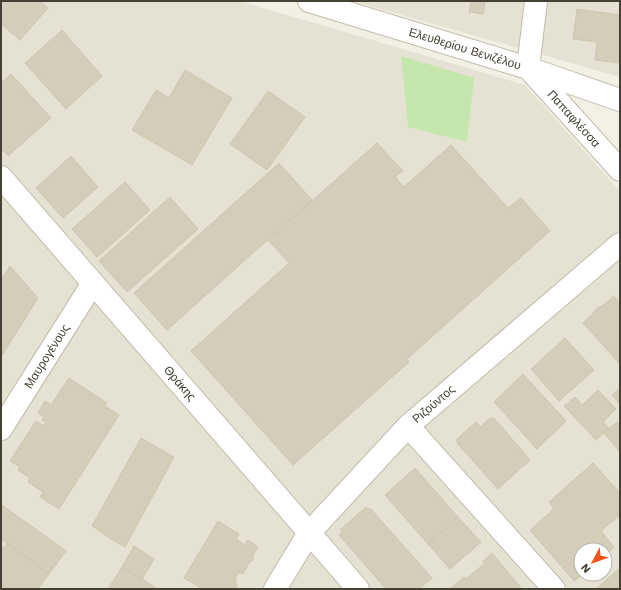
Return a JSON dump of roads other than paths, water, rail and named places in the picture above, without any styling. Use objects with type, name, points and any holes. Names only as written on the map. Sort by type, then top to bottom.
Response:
[{"type":"street","name":"Ελευθερίου Βενιζέλου","points":[[309,1],[528,68],[620,100]]},
{"type":"street","points":[[528,68],[536,1]]},
{"type":"street","name":"Παπαφλέσσα","points":[[528,68],[620,170]]},
{"type":"street","name":"Θράκης","points":[[1,178],[358,589]]},
{"type":"street","name":"Ριζούντος","points":[[275,589],[310,533],[408,426],[620,244]]},
{"type":"street","name":"Μαυρογένους","points":[[1,429],[93,283]]},
{"type":"street","points":[[408,426],[554,589]]}]
